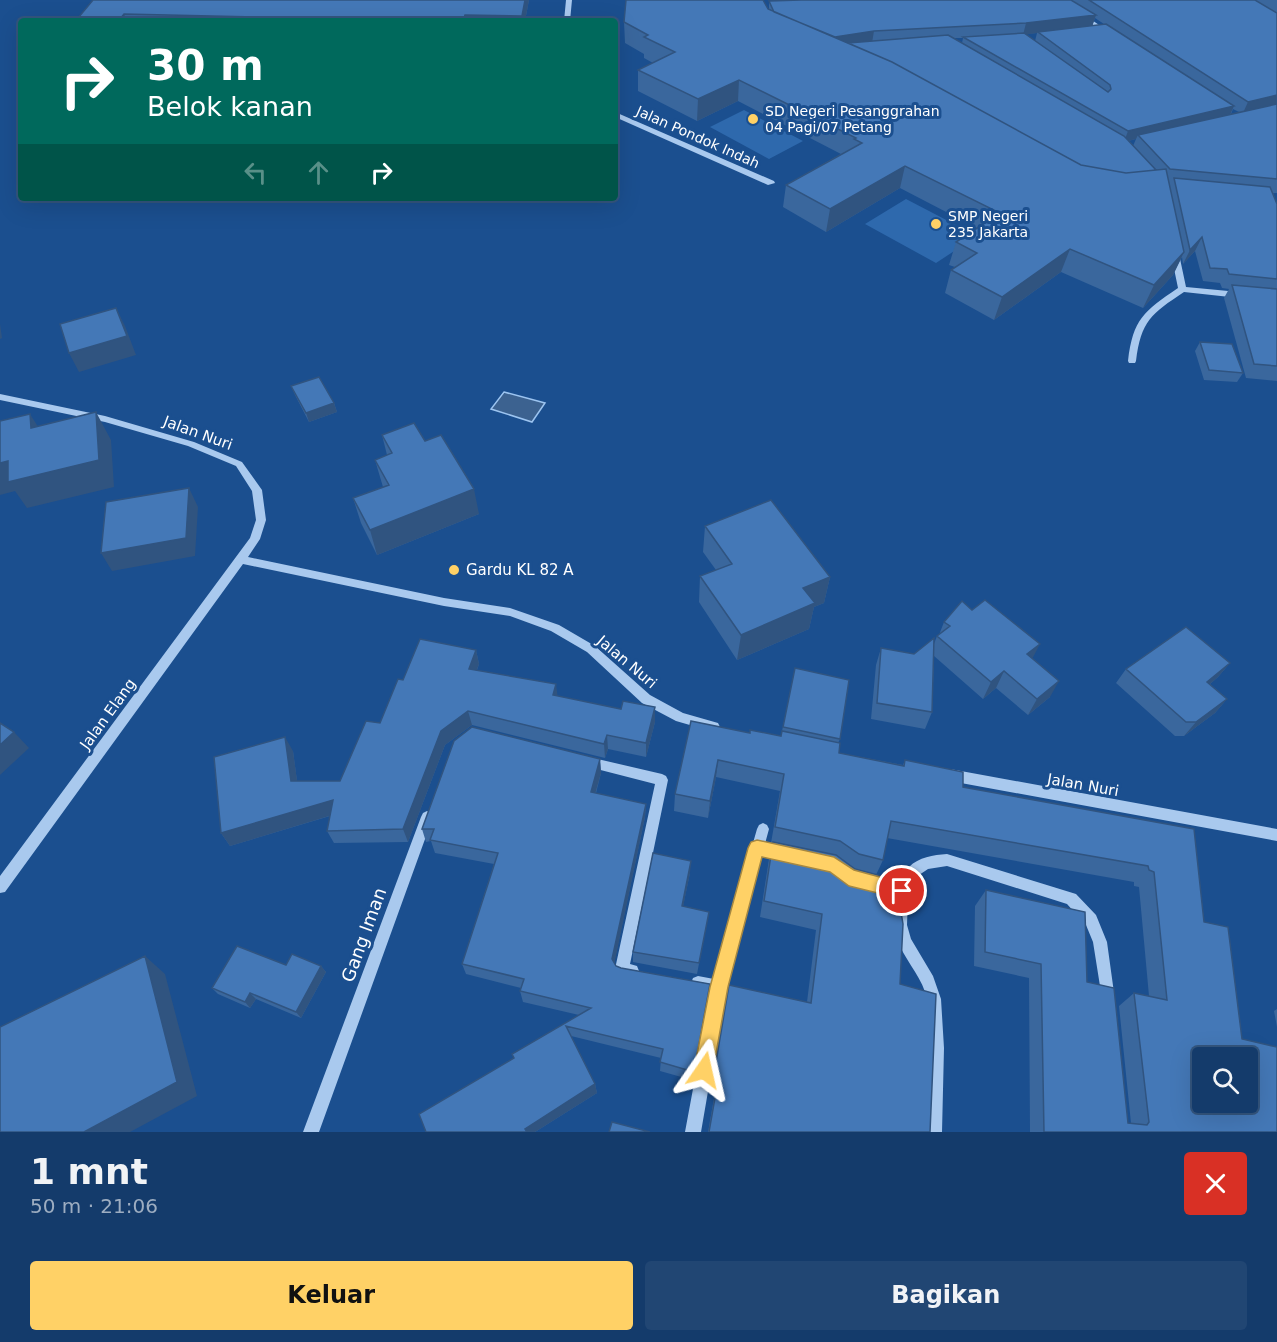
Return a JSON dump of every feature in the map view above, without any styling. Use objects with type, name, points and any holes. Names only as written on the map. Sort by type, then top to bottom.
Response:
[{"type":"street","points":[[567,18],[569,0]]},
{"type":"street","points":[[1058,0],[1114,36]]},
{"type":"street","points":[[1093,31],[1105,30]]},
{"type":"street","name":"Jalan Pondok Indah","points":[[618,115],[771,183]]},
{"type":"street","points":[[1173,243],[1182,290]]},
{"type":"street","points":[[1132,361],[1139,326],[1150,311],[1182,290],[1253,296]]},
{"type":"street","name":"Jalan Nuri","points":[[0,397],[105,418],[191,444],[239,464],[257,490],[261,520],[255,539],[239,559],[444,602],[510,612],[555,628],[591,649],[646,699],[680,717],[729,731]]},
{"type":"street","name":"Jalan Elang","points":[[0,887],[239,559]]},
{"type":"street","points":[[573,758],[662,780],[622,969],[643,973]]},
{"type":"street","name":"Jalan Nuri","points":[[940,773],[1277,835]]},
{"type":"street","name":"Gang Iman","points":[[311,1132],[430,806]]},
{"type":"street","points":[[693,1132],[719,987],[762,849],[763,830]]},
{"type":"street","points":[[934,1132],[936,1016],[933,994],[927,975],[902,934],[897,890],[920,866],[947,860],[1071,899],[1091,920],[1100,942],[1109,1009]]},
{"type":"street","points":[[687,981],[719,987]]},
{"type":"shaded area","points":[[744,110],[803,141],[769,159],[710,127]]},
{"type":"shaded area","points":[[906,199],[977,236],[936,263],[865,224]]},
{"type":"shaded area","points":[[504,392],[545,403],[532,422],[491,409]]},
{"type":"building","points":[[93,0],[525,0],[522,16],[304,18],[124,14],[121,18],[78,18]]},
{"type":"building","points":[[626,0],[763,0],[768,9],[892,62],[1081,165],[1126,173],[1166,169],[1184,252],[1154,285],[1070,249],[1002,297],[951,270],[977,253],[956,242],[1000,213],[905,166],[830,209],[786,185],[862,143],[739,80],[698,99],[638,70],[675,52],[644,37],[648,35],[624,22]]},
{"type":"building","points":[[1071,0],[1096,15],[1026,23],[874,31],[835,37],[774,12],[769,1]]},
{"type":"building","points":[[1089,0],[1255,0],[1277,13],[1277,95],[1248,102]]},
{"type":"building","points":[[1106,24],[1234,106],[1128,131],[963,37],[1024,33],[1108,92],[1111,89],[1110,85],[1038,32]]},
{"type":"building","points":[[948,35],[1124,136],[1156,170],[1126,173],[1081,165],[892,62],[848,43]]},
{"type":"building","points":[[1277,104],[1277,179],[1170,169],[1138,135]]},
{"type":"building","points":[[1174,178],[1270,187],[1277,204],[1277,279],[1229,274],[1227,269],[1210,268],[1202,237],[1190,250]]},
{"type":"building","points":[[1232,285],[1277,289],[1277,366],[1254,364]]},
{"type":"building","points":[[116,308],[127,336],[69,353],[60,324]]},
{"type":"building","points":[[1200,342],[1232,344],[1243,373],[1209,370]]},
{"type":"building","points":[[319,377],[334,403],[306,413],[291,386]]},
{"type":"building","points":[[96,412],[99,460],[8,482],[8,461],[0,463],[0,421],[30,414],[31,428]]},
{"type":"building","points":[[414,423],[425,441],[441,435],[474,489],[370,530],[353,498],[389,485],[375,460],[392,453],[382,435]]},
{"type":"building","points":[[189,488],[186,538],[101,553],[106,502]]},
{"type":"building","points":[[771,500],[830,577],[803,588],[815,603],[741,635],[700,576],[732,564],[705,526]]},
{"type":"building","points":[[985,600],[1040,644],[1027,654],[1059,681],[1037,699],[1004,671],[991,682],[937,636],[950,626],[944,622],[962,601],[972,610]]},
{"type":"building","points":[[1186,627],[1230,663],[1207,682],[1227,699],[1196,722],[1186,722],[1126,669]]},
{"type":"building","points":[[934,638],[932,712],[877,703],[881,648],[914,654]]},
{"type":"building","points":[[420,639],[476,650],[469,669],[556,684],[553,695],[621,709],[623,701],[655,707],[646,743],[607,735],[604,744],[468,711],[441,731],[403,829],[327,831],[333,800],[221,833],[214,757],[285,737],[291,781],[340,781],[366,721],[380,723],[398,679],[403,680]]},
{"type":"building","points":[[795,668],[849,680],[840,739],[783,727]]},
{"type":"building","points":[[691,721],[750,733],[750,730],[781,736],[782,731],[840,743],[839,753],[904,766],[905,760],[963,772],[963,787],[1194,829],[1204,922],[1228,927],[1242,1039],[1277,1047],[1277,1132],[1044,1132],[1041,964],[985,952],[986,890],[1085,912],[1087,982],[1114,988],[1128,1123],[1147,1125],[1149,1122],[1134,993],[1167,1000],[1154,872],[1149,870],[1148,866],[891,821],[883,860],[859,854],[840,841],[775,827],[784,774],[718,760],[710,801],[675,794]]},
{"type":"building","points":[[0,723],[14,732],[0,745]]},
{"type":"building","points":[[472,727],[600,759],[591,792],[646,804],[612,959],[616,966],[621,968],[710,984],[694,1072],[660,1062],[663,1049],[566,1026],[595,1084],[525,1129],[527,1132],[426,1132],[419,1114],[514,1058],[512,1054],[591,1008],[520,991],[524,979],[462,964],[498,853],[430,840],[434,829],[422,829],[454,741]]},
{"type":"building","points":[[773,842],[836,855],[855,869],[901,881],[900,906],[903,924],[900,984],[936,994],[930,1132],[709,1132],[719,1075],[714,1074],[729,985],[811,1003],[822,914],[764,901]]},
{"type":"building","points":[[653,853],[691,861],[682,906],[709,912],[699,963],[633,952]]},
{"type":"building","points":[[237,946],[286,965],[292,954],[321,966],[296,1012],[250,993],[245,1002],[212,988]]},
{"type":"building","points":[[145,956],[177,1082],[84,1132],[0,1132],[0,1027]]},
{"type":"building","points":[[612,1122],[650,1132],[609,1132]]},
{"type":"place","name":"SD Negeri Pesanggrahan 04 Pagi/07 Petang","points":[[753,119]]},
{"type":"place","name":"SMP Negeri 235 Jakarta","points":[[936,224]]},
{"type":"place","name":"Gardu KL 82 A","points":[[454,570]]},
{"type":"route","points":[[704,1070],[719,987],[757,848],[834,865],[849,877],[902,891]]}]
